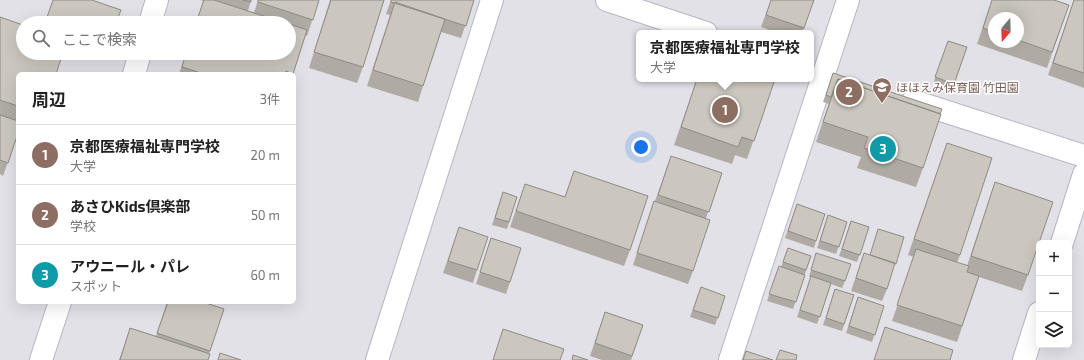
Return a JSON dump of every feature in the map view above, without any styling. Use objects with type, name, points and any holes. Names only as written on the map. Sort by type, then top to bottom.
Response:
[{"type":"street","points":[[152,16],[157,0]]},
{"type":"street","points":[[377,360],[492,0]]},
{"type":"street","points":[[607,0],[697,30]]},
{"type":"street","points":[[730,360],[848,0]]},
{"type":"street","points":[[135,72],[138,60]]},
{"type":"street","points":[[891,94],[1084,156]]},
{"type":"street","points":[[1063,240],[1084,174]]},
{"type":"street","points":[[42,360],[59,304]]},
{"type":"street","points":[[1024,360],[1036,322]]},
{"type":"shaded area","points":[[0,0],[1084,0],[1084,360],[0,360]]},
{"type":"building","points":[[53,0],[92,0],[121,10],[119,16],[47,16]]},
{"type":"building","points":[[204,0],[214,0],[263,16],[198,16]]},
{"type":"building","points":[[258,0],[319,0],[313,20],[258,2]]},
{"type":"building","points":[[331,0],[384,0],[363,67],[314,52]]},
{"type":"building","points":[[391,0],[474,0],[466,26],[391,2]]},
{"type":"building","points":[[771,0],[814,0],[804,28],[766,15]]},
{"type":"building","points":[[992,0],[1054,0],[1069,5],[1052,52],[1024,42],[1024,12],[988,12]]},
{"type":"building","points":[[1074,0],[1084,0],[1084,73],[1053,63]]},
{"type":"building","points":[[395,2],[445,19],[423,86],[373,70]]},
{"type":"building","points":[[988,12],[988,30],[983,28]]},
{"type":"building","points":[[0,17],[16,23],[16,60],[61,60],[57,72],[16,72],[16,105],[0,100]]},
{"type":"building","points":[[296,26],[307,30],[294,72],[198,72],[182,67],[184,60],[296,60]]},
{"type":"building","points":[[948,41],[967,47],[954,84],[935,77]]},
{"type":"building","points":[[833,73],[942,109],[940,114],[838,79],[831,97],[826,95]]},
{"type":"building","points":[[838,79],[941,114],[923,168],[864,148],[868,137],[823,122]]},
{"type":"building","points":[[696,82],[774,82],[754,141],[742,137],[738,147],[681,127]]},
{"type":"building","points":[[0,115],[16,120],[16,139],[8,163],[0,160]]},
{"type":"building","points":[[947,143],[992,158],[960,255],[914,239]]},
{"type":"building","points":[[671,156],[722,173],[709,212],[658,195]]},
{"type":"building","points":[[574,171],[648,196],[630,250],[516,211],[525,184],[565,197]]},
{"type":"building","points":[[995,182],[1053,202],[1040,240],[1036,240],[1036,252],[1028,275],[971,256]]},
{"type":"building","points":[[503,192],[517,197],[509,222],[495,218]]},
{"type":"building","points":[[654,201],[710,220],[693,271],[637,253]]},
{"type":"building","points":[[797,204],[825,214],[816,241],[788,231]]},
{"type":"building","points":[[828,215],[847,222],[839,247],[820,241]]},
{"type":"building","points":[[851,221],[869,227],[860,255],[842,249]]},
{"type":"building","points":[[459,227],[488,237],[477,270],[448,261]]},
{"type":"building","points":[[878,229],[904,237],[896,264],[870,255]]},
{"type":"building","points":[[491,238],[521,248],[510,282],[480,272]]},
{"type":"building","points":[[788,248],[811,256],[806,270],[783,262]]},
{"type":"building","points":[[916,249],[969,266],[967,272],[979,276],[962,326],[897,305]]},
{"type":"building","points":[[816,253],[851,264],[845,281],[811,270]]},
{"type":"building","points":[[864,253],[895,263],[887,289],[856,278]]},
{"type":"building","points":[[779,266],[805,275],[796,302],[769,294]]},
{"type":"building","points":[[811,276],[831,283],[820,317],[800,310]]},
{"type":"building","points":[[701,287],[725,296],[718,318],[693,310]]},
{"type":"building","points":[[835,289],[854,295],[844,324],[826,318]]},
{"type":"building","points":[[858,297],[884,306],[875,335],[849,326]]},
{"type":"building","points":[[167,304],[209,304],[224,309],[210,351],[157,333]]},
{"type":"building","points":[[605,312],[643,325],[632,356],[595,343]]},
{"type":"building","points":[[885,327],[953,350],[950,360],[874,360]]},
{"type":"building","points":[[130,328],[210,354],[208,360],[120,360]]},
{"type":"building","points":[[503,329],[564,349],[560,360],[493,360]]},
{"type":"building","points":[[780,350],[797,355],[796,360],[776,360]]},
{"type":"building","points":[[746,351],[773,360],[743,360]]},
{"type":"building","points":[[220,353],[241,360],[218,360]]},
{"type":"building","points":[[573,355],[588,360],[572,360]]},
{"type":"place","name":"あさひKids倶楽部","points":[[849,92]]},
{"type":"place","name":"ほほえみ保育園 竹田園","points":[[882,104]]},
{"type":"place","name":"京都医療福祉専門学校","points":[[725,110]]},
{"type":"place","name":"アウニール・パレ","points":[[883,149]]}]
